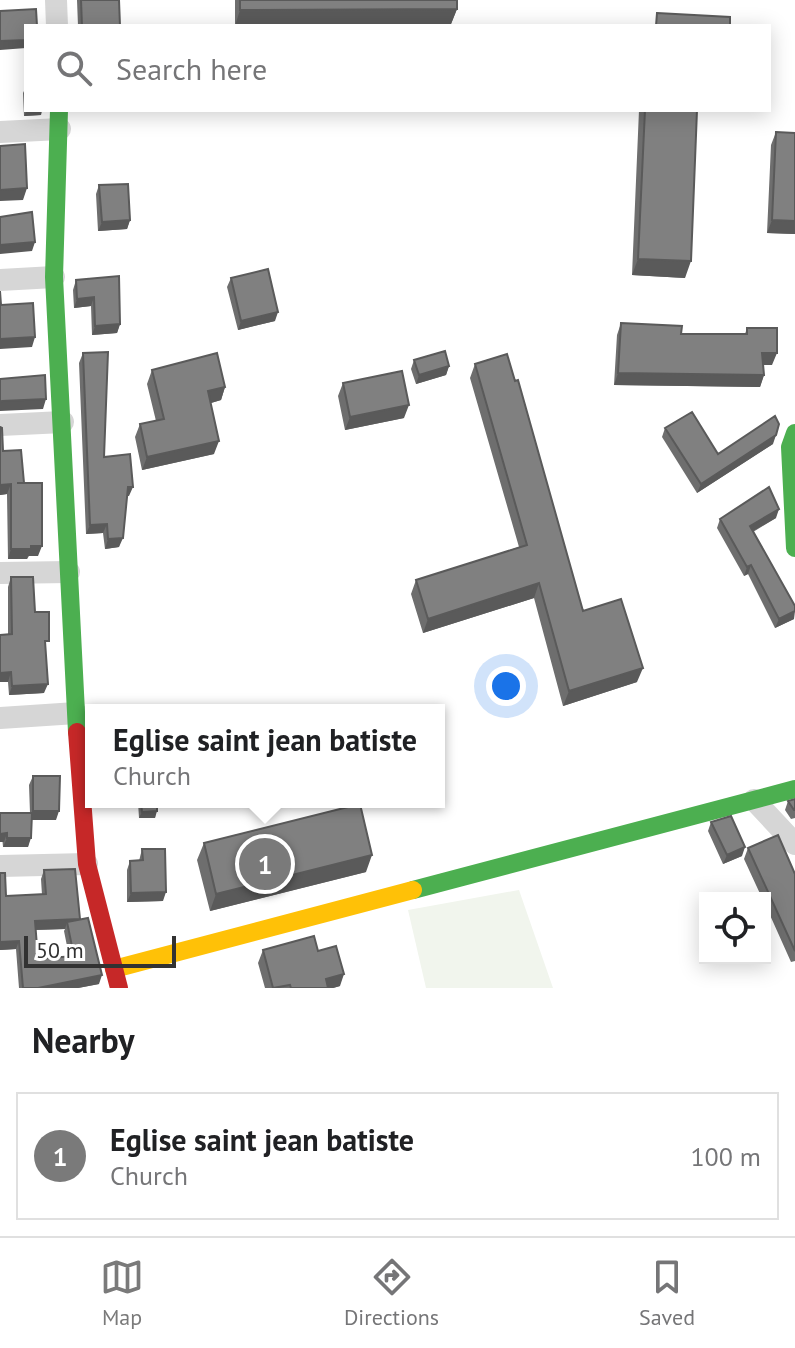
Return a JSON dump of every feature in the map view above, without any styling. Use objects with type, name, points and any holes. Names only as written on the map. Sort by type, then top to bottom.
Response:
[{"type":"street","points":[[56,0],[57,24]]},
{"type":"street","points":[[0,132],[60,119],[54,277],[76,713],[87,864],[119,988]]},
{"type":"street","points":[[0,280],[54,277]]},
{"type":"street","points":[[0,425],[63,422]]},
{"type":"street","points":[[795,433],[790,447],[795,548]]},
{"type":"street","points":[[0,573],[69,572]]},
{"type":"street","points":[[0,718],[76,713]]},
{"type":"street","points":[[114,969],[795,789]]},
{"type":"street","points":[[754,800],[795,844]]},
{"type":"street","points":[[0,866],[87,864]]},
{"type":"shaded area","points":[[519,890],[553,988],[426,988],[408,910]]},
{"type":"building","points":[[81,0],[119,0],[120,24],[82,24]]},
{"type":"building","points":[[240,0],[457,0],[457,9],[240,10]]},
{"type":"building","points":[[36,9],[37,24],[24,24],[24,40],[0,41],[0,11]]},
{"type":"building","points":[[657,13],[730,17],[730,24],[656,24]]},
{"type":"building","points":[[645,112],[697,112],[691,261],[638,259]]},
{"type":"building","points":[[776,132],[795,133],[795,221],[772,220]]},
{"type":"building","points":[[25,144],[27,188],[0,190],[0,146]]},
{"type":"building","points":[[128,184],[130,220],[102,222],[99,185]]},
{"type":"building","points":[[32,212],[35,242],[0,245],[0,217]]},
{"type":"building","points":[[268,269],[278,312],[241,321],[231,278]]},
{"type":"building","points":[[119,276],[120,324],[95,326],[94,297],[77,299],[76,280]]},
{"type":"building","points":[[0,291],[1,305],[33,303],[35,337],[0,339]]},
{"type":"building","points":[[621,323],[682,326],[681,334],[747,334],[747,328],[777,328],[777,353],[762,353],[764,375],[618,373]]},
{"type":"building","points":[[445,351],[449,366],[419,375],[414,360]]},
{"type":"building","points":[[108,352],[104,457],[130,454],[133,487],[128,487],[123,538],[108,539],[107,524],[90,525],[83,353]]},
{"type":"building","points":[[217,353],[225,387],[208,391],[219,441],[147,457],[140,424],[164,419],[152,370]]},
{"type":"building","points":[[507,354],[515,381],[518,380],[583,611],[621,599],[643,668],[569,691],[539,583],[428,619],[416,580],[527,545],[475,364]]},
{"type":"building","points":[[402,371],[409,405],[350,417],[343,383]]},
{"type":"building","points":[[45,375],[46,399],[0,402],[0,379]]},
{"type":"building","points":[[692,412],[718,454],[775,416],[779,424],[776,435],[701,484],[665,428]]},
{"type":"building","points":[[0,427],[3,451],[21,450],[24,483],[42,483],[42,546],[11,549],[11,484],[0,485]]},
{"type":"building","points":[[769,487],[779,509],[750,526],[795,606],[795,611],[779,619],[751,565],[747,567],[720,519]]},
{"type":"building","points":[[11,577],[33,577],[35,612],[49,612],[49,641],[45,641],[48,684],[12,686],[11,672],[0,673],[0,635],[12,634]]},
{"type":"building","points":[[33,776],[60,776],[59,811],[33,811]]},
{"type":"building","points":[[795,799],[795,810],[794,810],[788,801]]},
{"type":"building","points":[[142,808],[157,808],[157,811],[142,812]]},
{"type":"building","points":[[344,808],[361,808],[372,855],[216,894],[204,843]]},
{"type":"building","points":[[0,813],[32,813],[31,838],[7,838],[7,833],[0,834]]},
{"type":"building","points":[[731,816],[745,847],[727,855],[711,822]]},
{"type":"building","points":[[778,835],[795,874],[795,951],[771,898],[771,892],[768,892],[748,848]]},
{"type":"building","points":[[142,849],[165,849],[166,892],[131,893],[130,861],[143,860]]},
{"type":"building","points":[[75,869],[80,919],[35,921],[38,959],[74,956],[67,922],[88,918],[102,975],[38,988],[23,988],[19,941],[0,942],[0,873],[5,873],[6,896],[46,894],[44,870]]},
{"type":"building","points":[[314,936],[318,951],[336,946],[344,974],[326,979],[328,988],[291,988],[290,985],[273,988],[263,950]]},
{"type":"traffic: fast","points":[[59,112],[54,277],[77,732]]},
{"type":"traffic: fast","points":[[795,433],[790,447],[795,548]]},
{"type":"traffic: fast","points":[[413,890],[795,789]]},
{"type":"traffic: slow","points":[[114,969],[413,890]]},
{"type":"traffic: jam","points":[[77,732],[87,864],[119,988]]},
{"type":"place","name":"Eglise saint jean batiste","points":[[265,864]]}]
